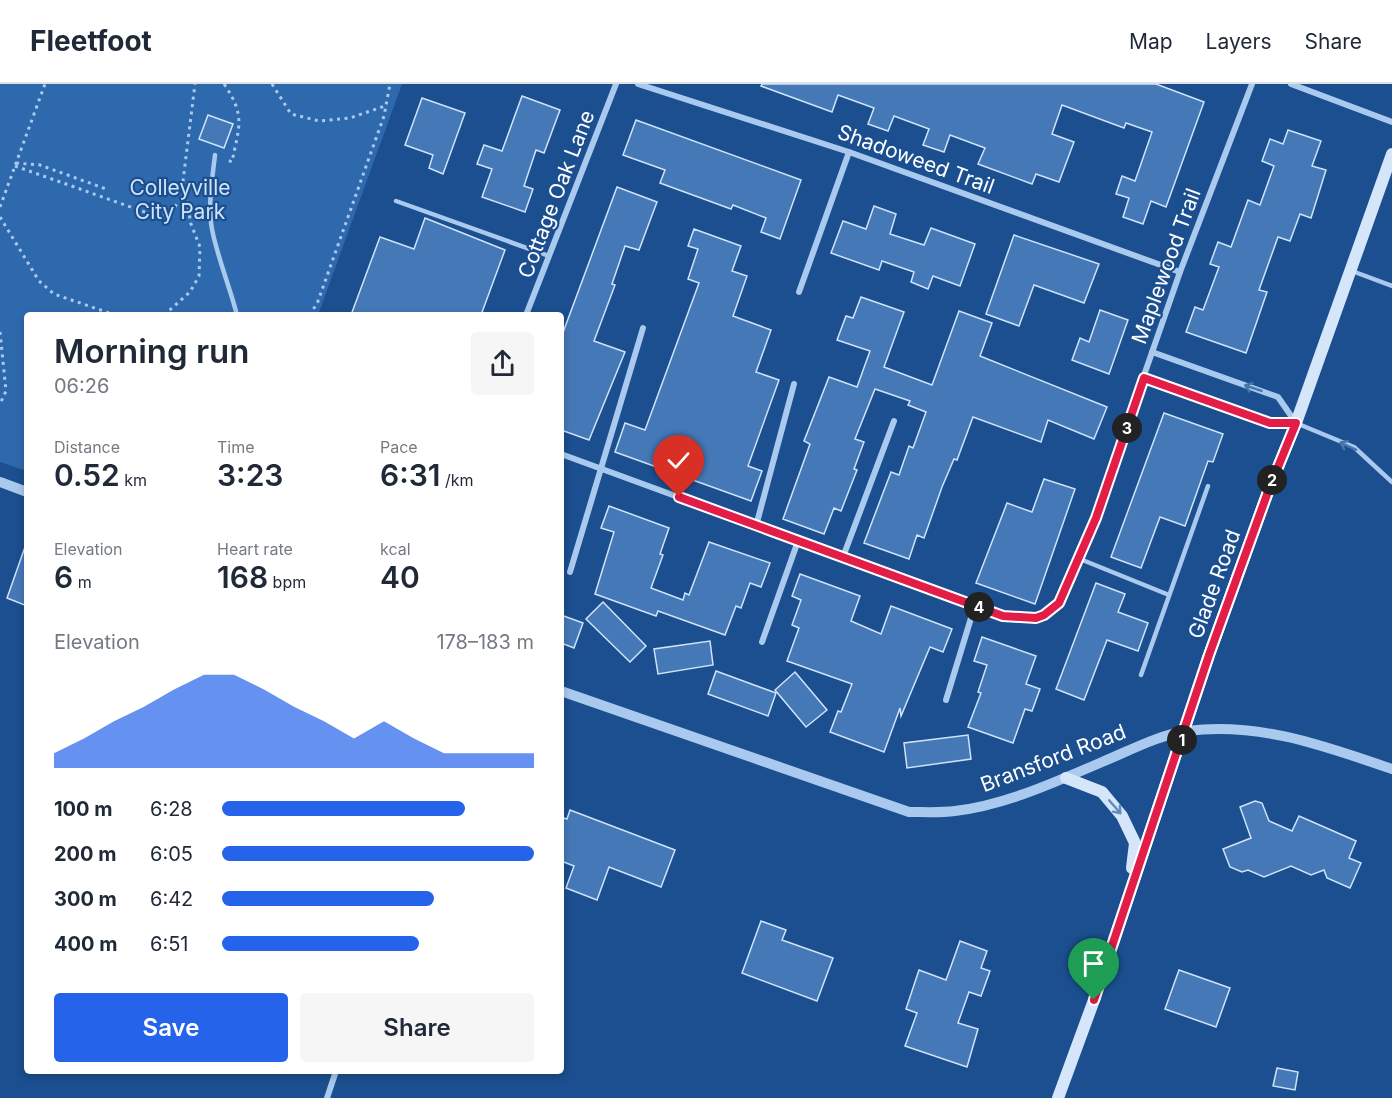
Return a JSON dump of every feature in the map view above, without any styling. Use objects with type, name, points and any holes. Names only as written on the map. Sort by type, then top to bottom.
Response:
[{"type":"main road","name":"Glade Road","points":[[1058,1098],[1094,1000],[1216,634],[1269,489],[1296,423],[1392,154]]},
{"type":"main road","points":[[1066,778],[1102,792],[1122,816],[1134,843],[1130,891]]},
{"type":"street","name":"Cottage Oak Lane","points":[[527,312],[616,84]]},
{"type":"street","name":"Shadoweed Trail","points":[[638,84],[849,152],[1180,272]]},
{"type":"street","name":"Maplewood Trail","points":[[564,455],[1003,616],[1036,618],[1044,615],[1059,603],[1080,560],[1180,272],[1252,84]]},
{"type":"street","points":[[1292,84],[1392,122]]},
{"type":"street","points":[[799,292],[849,152]]},
{"type":"street","points":[[570,573],[643,328]]},
{"type":"street","points":[[1152,352],[1278,397],[1296,423]]},
{"type":"street","points":[[1144,378],[1270,423],[1296,423]]},
{"type":"street","points":[[756,526],[794,384]]},
{"type":"street","points":[[843,557],[894,421]]},
{"type":"street","points":[[0,482],[24,491]]},
{"type":"street","points":[[762,642],[798,541]]},
{"type":"street","points":[[946,700],[975,605]]},
{"type":"street","name":"Bransford Road","points":[[564,692],[909,812],[952,812],[980,807],[1066,778],[1149,743],[1185,731],[1210,729],[1270,732],[1305,739],[1392,769]]},
{"type":"street","points":[[327,1098],[335,1074]]},
{"type":"lane","points":[[215,155],[210,197],[212,233],[236,312]]},
{"type":"lane","points":[[396,201],[549,256]]},
{"type":"lane","points":[[1349,270],[1392,286]]},
{"type":"lane","points":[[1296,423],[1353,447],[1392,482]]},
{"type":"lane","points":[[1141,675],[1208,486]]},
{"type":"lane","points":[[1080,560],[1169,595]]},
{"type":"path","points":[[0,207],[45,84]]},
{"type":"path","points":[[167,312],[190,292],[199,276],[200,247],[191,224],[183,182],[196,84]]},
{"type":"path","points":[[215,155],[232,162],[240,124],[237,103],[224,84]]},
{"type":"path","points":[[272,84],[291,114],[320,121],[350,118],[385,106]]},
{"type":"path","points":[[311,312],[317,304],[384,116],[390,84]]},
{"type":"path","points":[[15,165],[40,165],[105,189]]},
{"type":"path","points":[[15,165],[159,217],[169,214],[185,194]]},
{"type":"path","points":[[0,218],[39,281],[54,294],[106,312]]},
{"type":"path","points":[[0,332],[6,391],[0,404]]},
{"type":"green space","name":"Colleyville City Park","points":[[0,84],[402,84],[319,312],[24,312],[24,470],[0,462]]},
{"type":"building","points":[[762,84],[1156,84],[1204,102],[1166,207],[1151,201],[1143,224],[1123,217],[1129,198],[1116,194],[1122,176],[1135,181],[1152,132],[1126,123],[1124,128],[1062,105],[1052,134],[1074,142],[1059,182],[1036,174],[1032,184],[978,164],[985,148],[950,135],[944,152],[923,145],[929,129],[894,116],[888,131],[868,124],[874,108],[838,95],[832,112],[761,86]]},
{"type":"building","points":[[522,96],[560,110],[544,153],[536,150],[524,186],[533,189],[525,212],[482,197],[492,169],[477,164],[484,145],[502,151]]},
{"type":"building","points":[[422,98],[465,113],[443,174],[429,168],[433,155],[405,145]]},
{"type":"building","points":[[208,115],[233,124],[224,148],[199,139]]},
{"type":"building","points":[[636,120],[801,180],[780,239],[761,232],[766,218],[733,205],[731,209],[660,183],[665,170],[623,155]]},
{"type":"building","points":[[1288,130],[1321,141],[1312,166],[1326,170],[1311,218],[1300,214],[1290,241],[1278,237],[1259,290],[1267,292],[1246,353],[1186,332],[1195,307],[1203,310],[1219,267],[1210,264],[1218,242],[1231,247],[1248,200],[1260,205],[1274,166],[1262,161],[1270,139],[1283,144]]},
{"type":"building","points":[[617,187],[657,202],[639,250],[625,246],[612,284],[615,285],[594,341],[625,352],[589,440],[564,431],[564,330]]},
{"type":"building","points":[[874,206],[896,214],[890,234],[924,245],[931,228],[975,244],[960,286],[933,276],[928,289],[911,282],[914,272],[882,261],[879,270],[831,253],[843,221],[866,229]]},
{"type":"building","points":[[425,218],[505,250],[482,312],[352,312],[380,237],[414,249]]},
{"type":"building","points":[[694,229],[741,246],[732,271],[747,276],[733,316],[771,330],[756,372],[779,380],[748,466],[762,471],[751,501],[615,452],[625,423],[645,430],[699,283],[688,279],[698,249],[688,246]]},
{"type":"building","points":[[1014,235],[1099,264],[1084,303],[1034,285],[1019,326],[986,314]]},
{"type":"building","points":[[861,297],[904,312],[884,367],[932,385],[959,311],[992,323],[980,356],[1107,407],[1094,439],[1048,420],[1041,442],[973,417],[957,460],[954,459],[942,487],[924,538],[917,535],[909,559],[864,543],[891,472],[899,475],[909,446],[913,448],[926,412],[908,405],[910,401],[875,389],[855,439],[864,442],[854,469],[857,470],[841,511],[834,508],[824,534],[783,519],[810,444],[804,441],[829,377],[857,387],[870,351],[837,340],[846,316],[853,318]]},
{"type":"building","points":[[1100,310],[1128,320],[1109,374],[1072,360],[1080,338],[1089,342]]},
{"type":"building","points":[[1164,413],[1223,434],[1213,462],[1208,461],[1185,526],[1160,517],[1141,568],[1111,557]]},
{"type":"building","points":[[1044,479],[1075,489],[1035,604],[976,583],[1007,503],[1032,512]]},
{"type":"building","points":[[609,506],[669,528],[660,554],[663,555],[651,588],[683,600],[685,593],[689,595],[709,542],[770,563],[761,587],[750,583],[741,608],[736,606],[725,635],[658,611],[656,616],[595,594],[614,532],[601,528]]},
{"type":"building","points":[[24,550],[24,605],[7,598]]},
{"type":"building","points":[[800,574],[860,596],[851,621],[881,634],[891,606],[952,629],[943,652],[930,647],[901,716],[900,708],[884,752],[830,732],[852,684],[787,661],[799,628],[792,625],[801,600],[792,596]]},
{"type":"building","points":[[1096,583],[1125,594],[1118,612],[1148,623],[1138,651],[1107,640],[1084,700],[1056,689]]},
{"type":"building","points":[[603,602],[646,646],[630,662],[586,619]]},
{"type":"building","points":[[564,616],[583,623],[574,648],[564,644]]},
{"type":"building","points":[[982,637],[1036,656],[1026,684],[1040,689],[1032,711],[1025,709],[1013,743],[968,727],[981,693],[978,692],[987,665],[974,661]]},
{"type":"building","points":[[710,641],[713,665],[658,674],[654,649]]},
{"type":"building","points":[[716,671],[776,693],[768,716],[708,694]]},
{"type":"building","points":[[795,672],[827,710],[806,727],[775,690]]},
{"type":"building","points":[[968,735],[971,759],[907,768],[904,743]]},
{"type":"building","points":[[1255,801],[1262,803],[1269,821],[1292,831],[1299,816],[1356,841],[1349,858],[1361,863],[1350,888],[1327,878],[1324,870],[1311,875],[1291,866],[1264,877],[1248,870],[1242,872],[1230,867],[1223,849],[1251,838],[1240,807]]},
{"type":"building","points":[[570,810],[675,850],[661,887],[609,867],[597,900],[566,888],[574,866],[564,862],[564,818],[567,819]]},
{"type":"building","points":[[761,921],[786,930],[782,940],[833,958],[817,1001],[742,973]]},
{"type":"building","points":[[960,941],[987,951],[981,968],[990,971],[981,996],[969,992],[958,1023],[978,1029],[967,1067],[905,1046],[917,1013],[906,1009],[919,970],[946,980]]},
{"type":"building","points":[[1179,970],[1230,988],[1216,1027],[1165,1009]]},
{"type":"building","points":[[1277,1068],[1298,1072],[1295,1090],[1273,1086]]},
{"type":"route","points":[[679,497],[1003,616],[1036,618],[1044,615],[1059,603],[1080,560],[1144,378],[1270,423],[1296,423],[1269,489],[1209,655],[1094,1000]]}]
